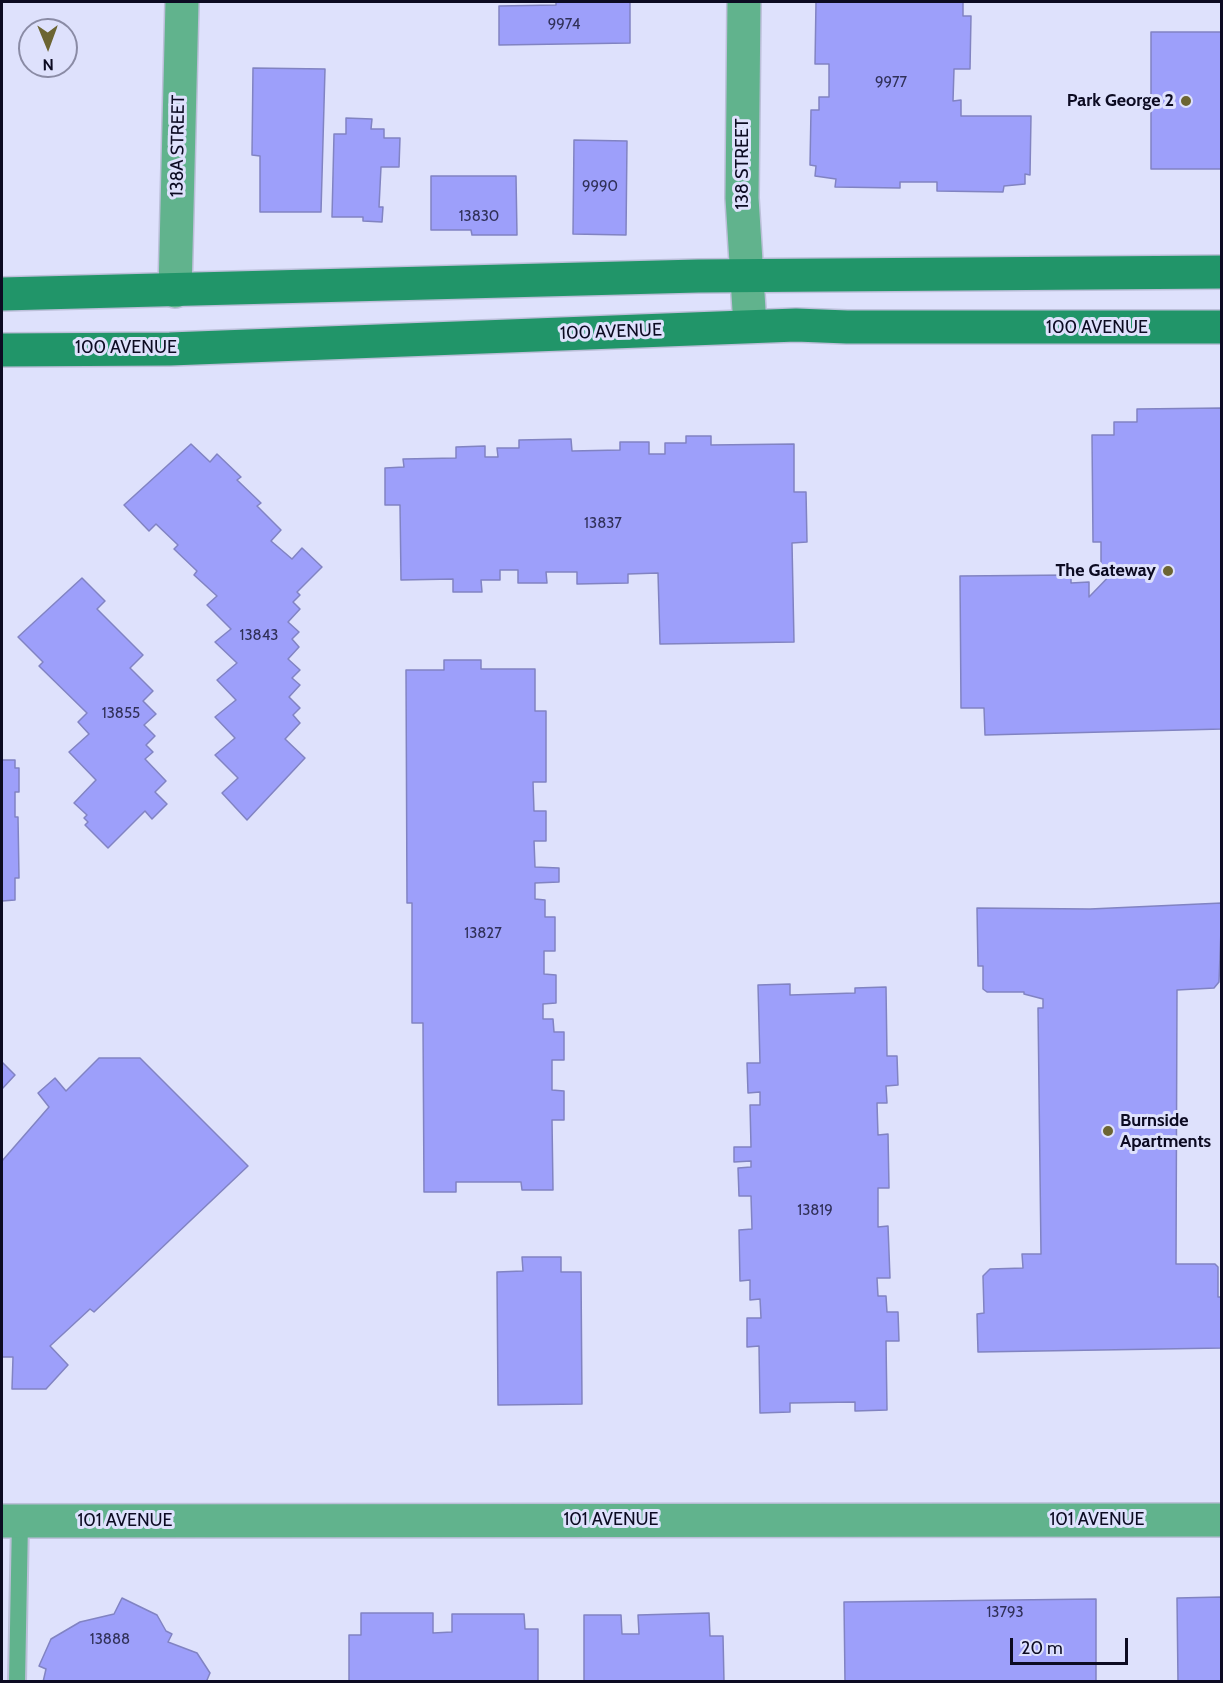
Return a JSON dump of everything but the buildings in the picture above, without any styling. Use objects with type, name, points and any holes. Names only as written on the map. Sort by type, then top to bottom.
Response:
[{"type":"main road","points":[[2,294],[747,276],[1221,272]]},
{"type":"main road","name":"100 AVENUE","points":[[2,350],[170,349],[750,326],[1221,327]]},
{"type":"street","name":"138A STREET","points":[[175,291],[182,2]]},
{"type":"street","name":"138 STREET","points":[[744,2],[742,198],[750,326]]},
{"type":"street","name":"101 AVENUE","points":[[11,1521],[1221,1520]]},
{"type":"lane","points":[[11,1521],[17,1682]]},
{"type":"place","name":"Park George 2","points":[[1186,101]]},
{"type":"place","name":"The Gateway","points":[[1168,571]]},
{"type":"place","name":"Burnside Apartments","points":[[1108,1131]]}]
